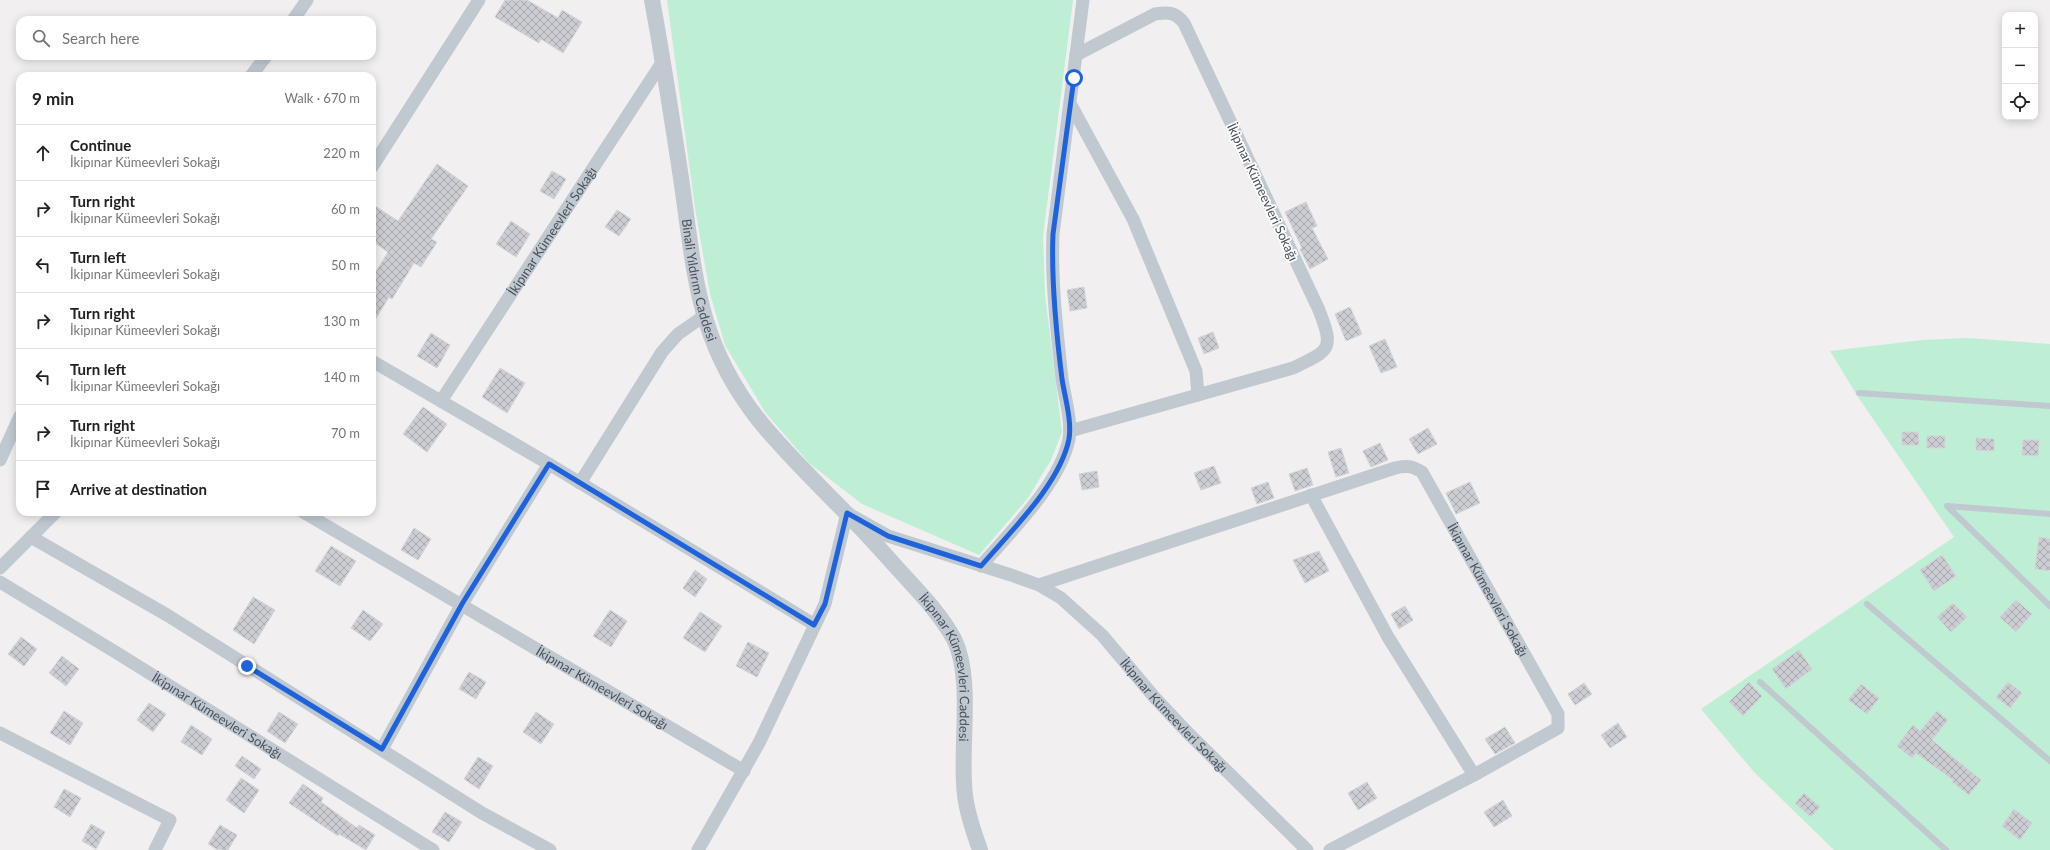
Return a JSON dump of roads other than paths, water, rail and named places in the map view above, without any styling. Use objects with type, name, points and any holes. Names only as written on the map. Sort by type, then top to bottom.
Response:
[{"type":"street","points":[[296,16],[307,0]]},
{"type":"street","points":[[376,161],[479,0]]},
{"type":"street","name":"Binali Yıldırım Caddesi","points":[[652,0],[663,61],[694,271],[704,316],[720,360],[757,418],[810,478],[847,513]]},
{"type":"street","points":[[981,566],[1030,509],[1052,478],[1069,440],[1070,431],[1062,379],[1052,259],[1053,234],[1083,0]]},
{"type":"street","name":"İkipınar Kümeevleri Sokağı","points":[[1070,431],[1293,368],[1322,352],[1328,343],[1328,333],[1315,302],[1184,23],[1177,15],[1168,12],[1156,14],[1076,56]]},
{"type":"street","points":[[254,72],[263,60]]},
{"type":"street","name":"İkipınar Kümeevleri Sokağı","points":[[441,401],[663,61]]},
{"type":"street","points":[[1070,105],[1133,219],[1196,371],[1198,395]]},
{"type":"street","points":[[580,483],[662,352],[678,334],[704,316]]},
{"type":"street","points":[[376,363],[549,464],[814,625]]},
{"type":"street","points":[[0,460],[16,425]]},
{"type":"street","points":[[382,749],[462,604],[549,464]]},
{"type":"street","name":"İkipınar Kümeevleri Sokağı","points":[[1039,585],[1311,495],[1405,466],[1414,467],[1422,472],[1558,714],[1558,728],[1550,734],[1474,775],[1330,850]]},
{"type":"street","points":[[1311,495],[1388,637],[1474,775]]},
{"type":"street","points":[[698,850],[763,736],[825,604],[847,513]]},
{"type":"street","name":"İkipınar Kümeevleri Sokağı","points":[[847,513],[888,536],[1039,585],[1061,598],[1080,614],[1188,733],[1306,850]]},
{"type":"street","name":"İkipınar Kümeevleri Caddesi","points":[[847,513],[914,587],[939,617],[954,640],[961,659],[964,692],[965,795],[980,850]]},
{"type":"street","points":[[0,568],[52,516]]},
{"type":"street","name":"İkipınar Kümeevleri Sokağı","points":[[310,516],[744,771]]},
{"type":"street","points":[[31,537],[167,615],[482,812],[550,850]]},
{"type":"street","name":"İkipınar Kümeevleri Sokağı","points":[[0,582],[130,660],[433,850]]},
{"type":"street","points":[[0,733],[170,820],[155,850]]},
{"type":"lane","points":[[1859,393],[2050,406]]},
{"type":"lane","points":[[2050,514],[1947,506],[2050,606]]},
{"type":"lane","points":[[1867,604],[1961,686],[2050,760]]},
{"type":"lane","points":[[1760,682],[1946,850]]}]
